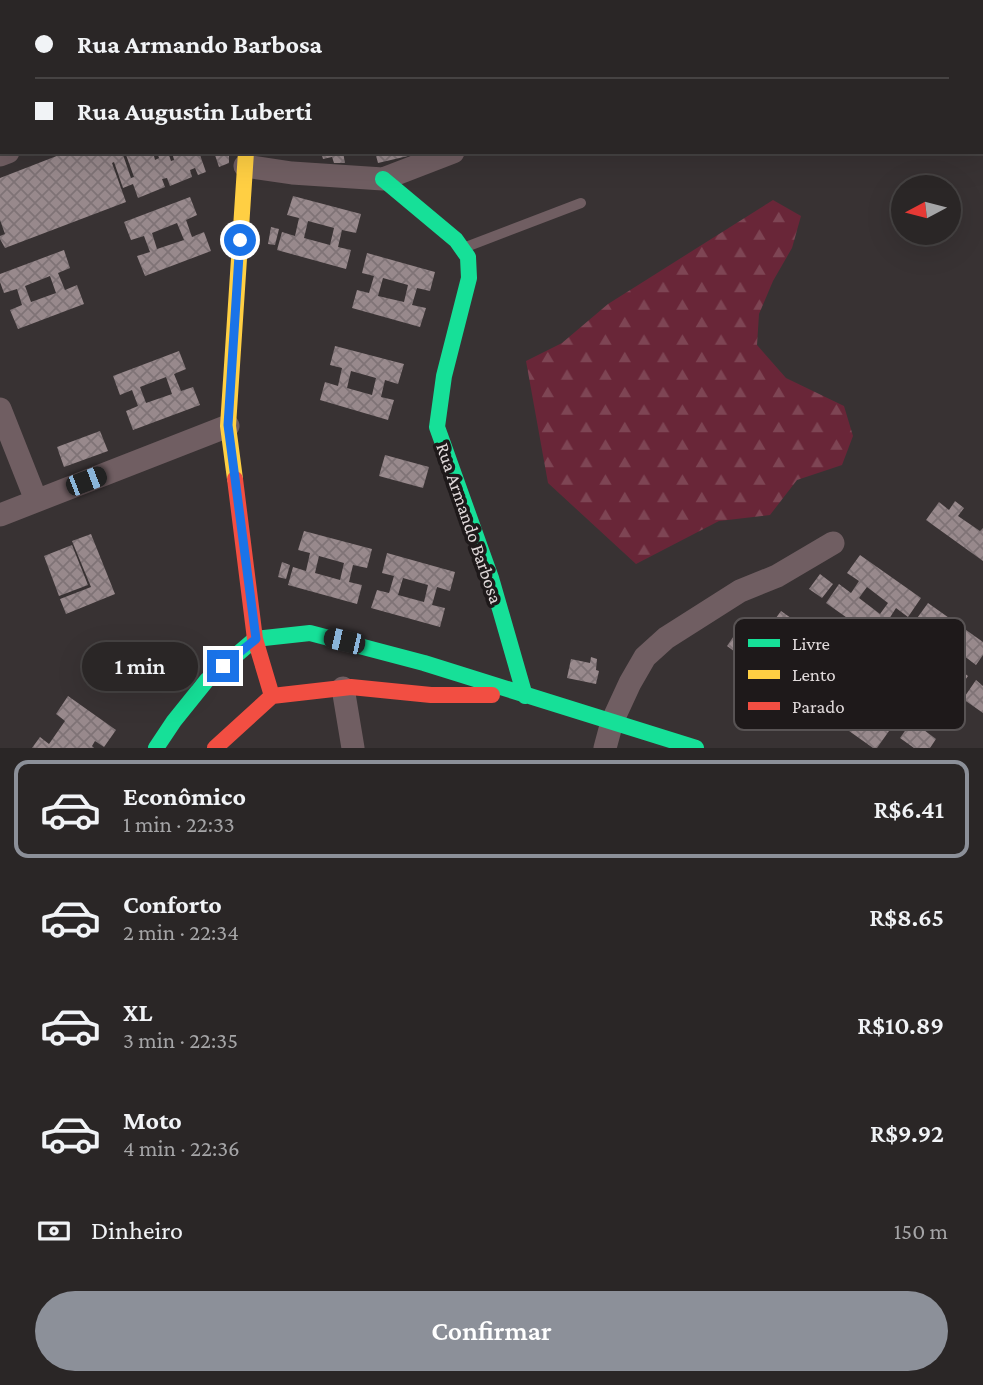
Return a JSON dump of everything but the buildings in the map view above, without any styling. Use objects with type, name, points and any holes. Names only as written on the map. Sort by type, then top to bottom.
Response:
[{"type":"street","points":[[272,696],[256,639],[228,425],[246,159],[305,174],[383,179],[448,154]]},
{"type":"street","points":[[383,179],[463,248]]},
{"type":"street","name":"Rua Armando Barbosa","points":[[463,248],[470,268],[470,278],[444,376],[437,427],[491,578],[525,696]]},
{"type":"street","points":[[0,409],[36,500]]},
{"type":"street","points":[[0,514],[228,425]]},
{"type":"street","points":[[605,748],[612,722],[645,657],[666,638],[740,591],[777,576],[833,543]]},
{"type":"street","points":[[156,748],[207,680],[256,639],[310,633],[424,663],[696,748]]},
{"type":"street","points":[[215,748],[272,696],[343,688],[431,695],[525,696]]},
{"type":"street","points":[[343,688],[353,748]]},
{"type":"lane","points":[[463,248],[581,203]]},
{"type":"green space","points":[[773,200],[801,216],[792,248],[773,281],[759,314],[757,345],[786,378],[844,406],[853,436],[842,465],[797,480],[770,515],[719,521],[636,564],[548,483],[526,361],[562,343],[608,304]]},
{"type":"traffic: fast","points":[[383,179],[456,240],[468,257],[469,278],[444,376],[437,427],[491,578],[525,696]]},
{"type":"traffic: fast","points":[[156,748],[207,680],[255,639],[310,633],[424,663],[696,748]]},
{"type":"traffic: slow","points":[[235,479],[228,426],[246,154]]},
{"type":"traffic: jam","points":[[235,479],[255,639],[272,696]]},
{"type":"traffic: jam","points":[[215,748],[272,696],[351,687],[431,695],[492,695]]},
{"type":"route","points":[[223,666],[256,639],[228,425],[240,240]]}]
